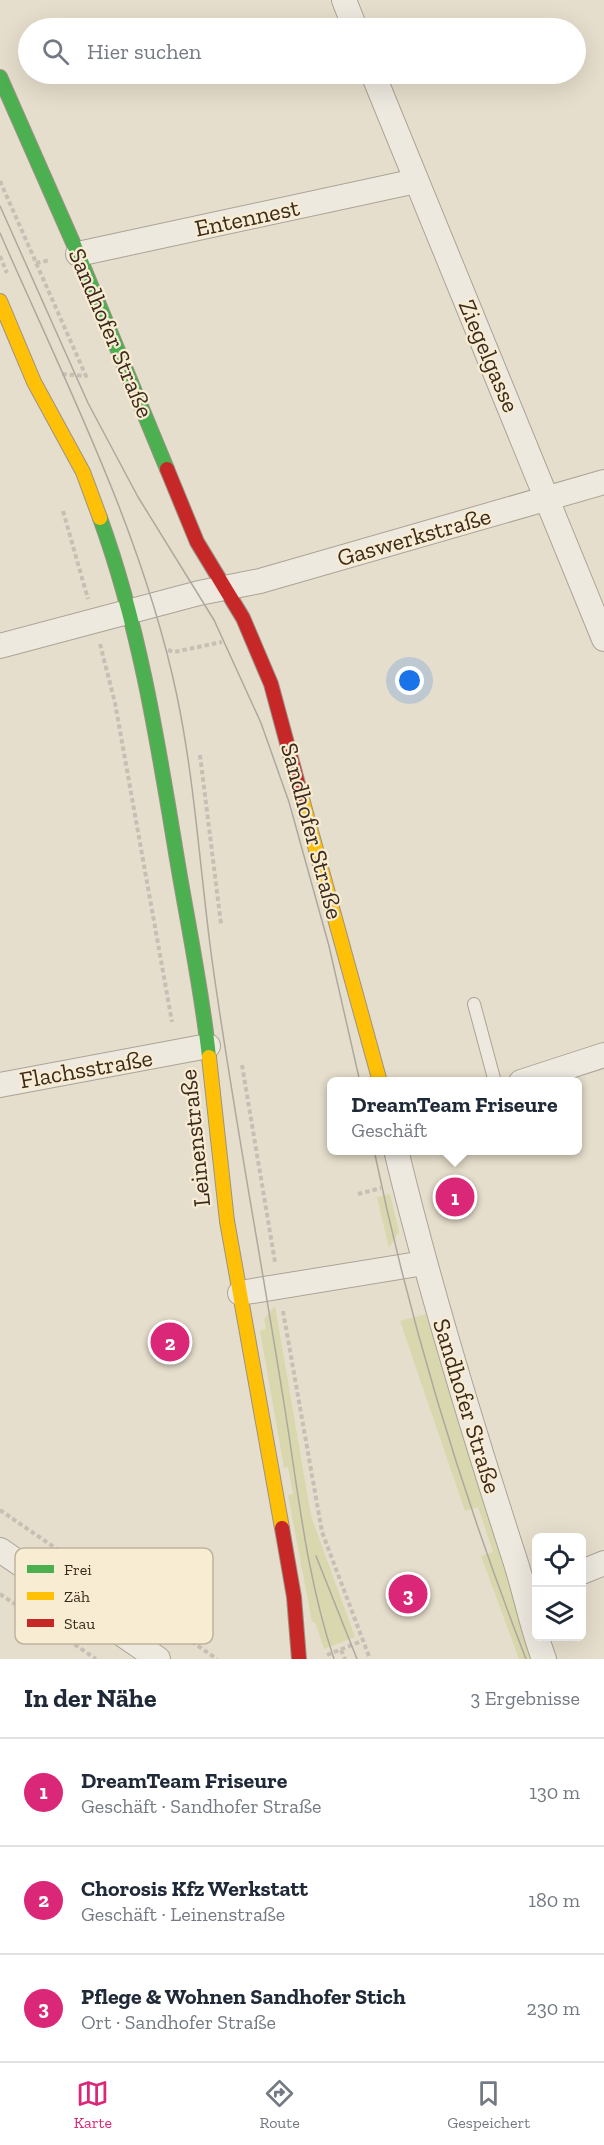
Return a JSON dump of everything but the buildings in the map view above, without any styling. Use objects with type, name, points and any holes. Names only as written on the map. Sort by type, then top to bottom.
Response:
[{"type":"street","points":[[344,0],[351,18]]},
{"type":"street","name":"Sandhofer Straße","points":[[0,77],[78,254],[197,542],[243,618],[271,684],[379,1077]]},
{"type":"street","name":"Ziegelgasse","points":[[377,84],[604,639]]},
{"type":"street","name":"Entennest","points":[[78,254],[416,181]]},
{"type":"street","points":[[0,301],[34,382],[83,472],[117,565],[130,612]]},
{"type":"street","name":"Gaswerkstraße","points":[[223,588],[260,581],[604,482]]},
{"type":"street","points":[[0,646],[223,588]]},
{"type":"street","name":"Leinenstraße","points":[[130,612],[161,760],[208,1046],[227,1221],[294,1597],[299,1659]]},
{"type":"street","name":"Flachsstraße","points":[[0,1085],[208,1046]]},
{"type":"street","points":[[536,1077],[604,1055]]},
{"type":"street","name":"Sandhofer Straße","points":[[397,1155],[424,1263],[472,1429],[531,1590],[531,1623],[544,1659]]},
{"type":"street","points":[[240,1293],[424,1263]]},
{"type":"street","points":[[0,1550],[15,1560]]},
{"type":"street","points":[[586,1570],[604,1563]]},
{"type":"street","points":[[136,1644],[158,1659]]},
{"type":"lane","points":[[474,1004],[494,1077]]},
{"type":"path","points":[[0,181],[86,376],[51,372]]},
{"type":"path","points":[[62,507],[115,703],[177,1053]]},
{"type":"path","points":[[166,649],[174,652],[225,642]]},
{"type":"path","points":[[200,755],[221,927]]},
{"type":"path","points":[[241,1058],[322,1532],[370,1659]]},
{"type":"path","points":[[0,1510],[55,1548]]},
{"type":"path","points":[[0,1594],[15,1604]]},
{"type":"path","points":[[299,1659],[318,1659],[362,1641]]},
{"type":"path","points":[[74,1644],[96,1659]]},
{"type":"path","points":[[195,1644],[217,1659]]},
{"type":"path","points":[[341,1650],[345,1659]]},
{"type":"green space","points":[[390,1194],[399,1232],[389,1248],[377,1197]]},
{"type":"green space","points":[[275,1306],[311,1516],[355,1637],[324,1649],[315,1622],[312,1622],[288,1495],[293,1494],[288,1467],[284,1468],[260,1331],[266,1329],[264,1319]]},
{"type":"green space","points":[[426,1314],[536,1659],[519,1659],[481,1556],[493,1552],[478,1507],[465,1511],[400,1321]]},
{"type":"tram line","points":[[0,206],[88,403],[138,497],[214,620],[261,723],[289,802],[329,946],[359,1077]]},
{"type":"tram line","points":[[0,233],[76,403],[123,518],[162,636],[177,696],[193,794],[208,927],[237,1122],[309,1560],[334,1659]]},
{"type":"tram line","points":[[375,1155],[404,1280],[440,1408],[480,1534],[526,1659]]},
{"type":"tram line","points":[[316,1556],[357,1659]]},
{"type":"traffic: fast","points":[[0,77],[78,254],[167,469]]},
{"type":"traffic: fast","points":[[100,518],[126,602],[146,687],[199,983],[209,1057]]},
{"type":"traffic: slow","points":[[0,301],[34,382],[83,472],[100,518]]},
{"type":"traffic: slow","points":[[301,795],[379,1077]]},
{"type":"traffic: slow","points":[[209,1057],[227,1221],[282,1528]]},
{"type":"traffic: jam","points":[[167,469],[197,542],[243,618],[271,684],[301,795]]},
{"type":"traffic: jam","points":[[282,1528],[294,1597],[299,1659]]},
{"type":"place","name":"DreamTeam Friseure","points":[[455,1197]]},
{"type":"place","name":"Chorosis Kfz Werkstatt","points":[[170,1342]]},
{"type":"place","name":"Pflege & Wohnen Sandhofer Stich","points":[[408,1594]]}]
